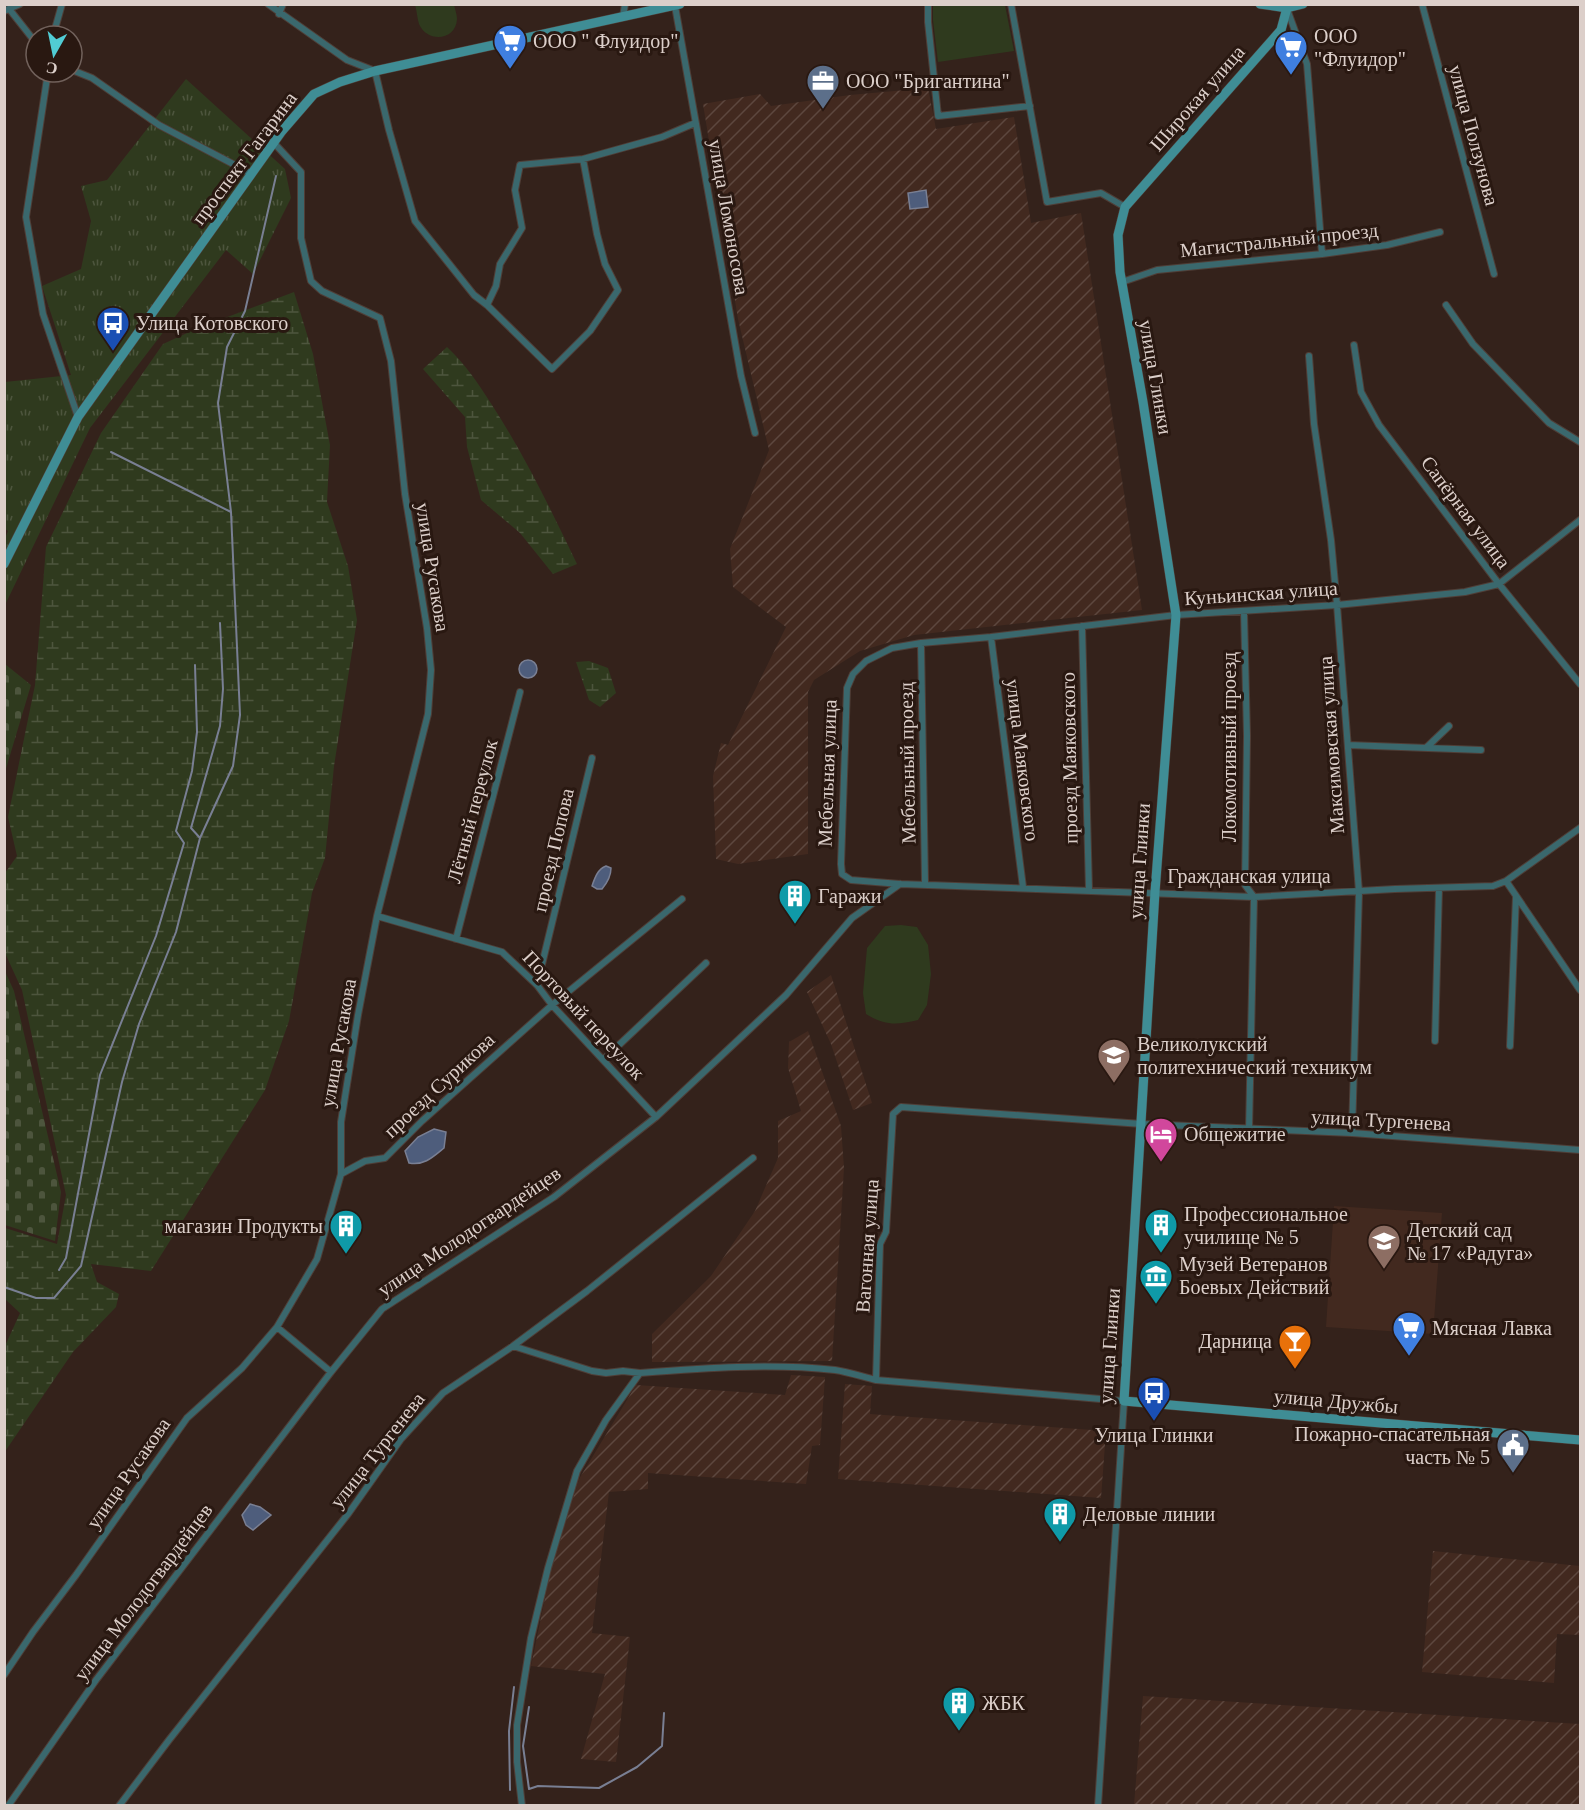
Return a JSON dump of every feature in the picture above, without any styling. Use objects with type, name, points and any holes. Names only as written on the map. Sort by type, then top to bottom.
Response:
[{"type":"street","points":[[20,4],[7,11],[24,30]]},
{"type":"street","points":[[56,24],[62,4]]},
{"type":"street","points":[[268,4],[347,60],[375,71],[415,221],[474,295],[552,369],[590,331],[618,290],[605,264],[597,234],[584,159]]},
{"type":"street","points":[[279,14],[284,4]]},
{"type":"street","points":[[623,17],[625,4]]},
{"type":"street","points":[[928,4],[938,116],[1030,106]]},
{"type":"street","points":[[1011,4],[1047,202],[1101,193],[1125,207]]},
{"type":"street","points":[[1260,4],[1287,6],[1303,4]]},
{"type":"street","name":"улица Ползунова","points":[[1422,4],[1494,274]]},
{"type":"street","name":"проспект Гагарина","points":[[4,564],[78,417],[274,143],[314,94],[340,82],[375,71],[678,5]]},
{"type":"street","name":"улица Ломоносова","points":[[678,5],[695,123],[741,376],[755,433]]},
{"type":"street","points":[[1287,6],[1307,64],[1322,254]]},
{"type":"street","name":"Широкая улица","points":[[1125,207],[1281,30],[1287,6]]},
{"type":"street","points":[[84,75],[159,125],[252,174]]},
{"type":"street","points":[[46,84],[26,218],[43,314],[78,417]]},
{"type":"street","points":[[487,305],[496,286],[500,264],[522,228],[515,190],[520,165],[584,159],[662,137],[695,123]]},
{"type":"street","name":"улица Русакова","points":[[4,1675],[187,1418],[242,1368],[277,1327],[317,1259],[341,1174],[341,1122],[377,916],[428,714],[431,670],[427,628],[405,494],[391,361],[380,318],[322,291],[311,281],[301,237],[301,172],[274,143]]},
{"type":"street","name":"улица Глинки","points":[[1098,1806],[1155,892],[1176,615],[1122,282],[1118,235],[1125,207]]},
{"type":"street","name":"Магистральный проезд","points":[[1122,282],[1157,270],[1322,254],[1387,245],[1440,232]]},
{"type":"street","points":[[1446,305],[1473,344],[1549,423],[1581,442]]},
{"type":"street","name":"Сапёрная улица","points":[[1354,345],[1361,392],[1379,425],[1499,584],[1581,684]]},
{"type":"street","name":"Максимовская улица","points":[[1309,356],[1314,424],[1331,540],[1359,892],[1352,1133]]},
{"type":"street","name":"Куньинская улица","points":[[853,674],[866,662],[892,648],[921,643],[1176,615],[1337,605],[1465,592],[1499,584],[1581,520]]},
{"type":"street","name":"Локомотивный проезд","points":[[1244,612],[1247,736],[1245,885],[1254,897],[1249,1130]]},
{"type":"street","name":"проезд Маяковского","points":[[1082,626],[1089,890]]},
{"type":"street","name":"улица Маяковского","points":[[991,637],[1023,887]]},
{"type":"street","name":"Мебельный проезд","points":[[921,643],[926,883]]},
{"type":"street","name":"Мебельная улица","points":[[842,874],[847,688],[853,674]]},
{"type":"street","name":"Лётный переулок","points":[[456,939],[520,692]]},
{"type":"street","points":[[1427,747],[1449,726]]},
{"type":"street","points":[[1348,745],[1481,750]]},
{"type":"street","name":"проезд Попова","points":[[537,985],[592,758]]},
{"type":"street","name":"Гражданская улица","points":[[842,874],[851,880],[900,884],[926,883],[1254,897],[1493,886],[1506,881],[1580,829]]},
{"type":"street","points":[[1506,881],[1581,990]]},
{"type":"street","name":"улица Молодогвардейцев","points":[[8,1806],[96,1680],[331,1372],[382,1309],[554,1197],[656,1117],[786,995],[852,918],[900,884]]},
{"type":"street","points":[[1435,1041],[1439,888]]},
{"type":"street","points":[[1510,1046],[1516,896]]},
{"type":"street","points":[[552,1005],[682,899]]},
{"type":"street","name":"Портовый переулок","points":[[377,916],[502,952],[537,985],[552,1005],[656,1117]]},
{"type":"street","points":[[603,1060],[706,963]]},
{"type":"street","name":"проезд Сурикова","points":[[341,1174],[365,1161],[385,1158],[422,1121],[552,1005]]},
{"type":"street","name":"улица Тургенева","points":[[893,1114],[901,1107],[1142,1124],[1352,1133],[1581,1150]]},
{"type":"street","name":"Вагонная улица","points":[[876,1380],[880,1244],[886,1232],[893,1114]]},
{"type":"street","name":"улица Тургенева","points":[[119,1806],[348,1514],[402,1439],[443,1393],[513,1346],[587,1291],[753,1158]]},
{"type":"street","points":[[277,1327],[331,1372]]},
{"type":"street","points":[[513,1346],[592,1371],[606,1373],[787,1367],[837,1371],[876,1380],[1124,1401]]},
{"type":"street","points":[[522,1806],[517,1725],[531,1638],[548,1568],[577,1471],[606,1420],[640,1373]]},
{"type":"street","name":"улица Дружбы","points":[[1124,1401],[1581,1440]]},
{"type":"shaded area","points":[[928,88],[936,129],[1014,117],[1031,223],[1081,213],[1142,610],[914,635],[860,651],[814,680],[808,692],[808,854],[738,864],[716,859],[713,776],[721,743],[728,745],[786,627],[733,587],[730,549],[769,450],[738,319],[703,104],[760,94],[771,106],[850,95]]},
{"type":"shaded area","points":[[831,975],[872,1103],[853,1110],[831,1044],[807,992]]},
{"type":"shaded area","points":[[808,1031],[841,1126],[844,1168],[832,1361],[652,1362],[652,1334],[711,1276],[755,1211],[778,1158],[778,1121],[801,1111],[788,1068],[789,1042]]},
{"type":"shaded area","name":"Детский сад № 17 «Радуга»","points":[[1334,1206],[1442,1213],[1433,1334],[1326,1327]]},
{"type":"shaded area","points":[[791,1375],[825,1377],[820,1445],[812,1446],[806,1484],[648,1473],[648,1489],[609,1492],[592,1633],[630,1637],[616,1762],[581,1759],[605,1674],[531,1666],[550,1574],[579,1479],[636,1385],[785,1395]]},
{"type":"shaded area","points":[[845,1384],[872,1386],[870,1414],[1106,1431],[1101,1498],[838,1479]]},
{"type":"shaded area","points":[[1433,1551],[1580,1566],[1580,1635],[1557,1634],[1554,1683],[1422,1672]]},
{"type":"shaded area","points":[[1143,1696],[1580,1724],[1580,1805],[1134,1805]]},
{"type":"green space","points":[[415,5],[454,5],[457,17],[452,32],[441,37],[428,34],[419,24]]},
{"type":"green space","points":[[933,5],[1005,5],[1014,51],[938,62]]},
{"type":"green space","points":[[186,79],[285,169],[291,198],[253,274],[226,250],[90,428],[5,605],[5,538],[8,531],[4,528],[5,382],[71,375],[42,286],[81,269],[91,221],[81,186],[107,180]]},
{"type":"green space","points":[[294,292],[313,354],[330,445],[327,502],[348,566],[357,620],[334,766],[325,858],[312,893],[289,1021],[265,1090],[151,1271],[91,1264],[97,1282],[119,1294],[116,1307],[73,1352],[6,1450],[5,1457],[5,1346],[20,1313],[5,1299],[5,1228],[57,1244],[66,1195],[22,990],[5,953],[5,873],[17,856],[8,817],[35,685],[46,547],[101,433],[163,344],[198,328]]},
{"type":"green space","points":[[447,347],[471,374],[516,444],[577,564],[553,574],[520,533],[481,500],[467,447],[465,417],[423,369]]},
{"type":"green space","points":[[589,661],[608,668],[616,693],[600,707],[589,700],[576,662]]},
{"type":"green space","points":[[5,664],[31,685],[5,772]]},
{"type":"green space","points":[[885,926],[917,927],[928,945],[931,974],[927,1005],[918,1020],[891,1023],[879,1021],[866,1014],[863,993],[867,948]]},
{"type":"green space","points":[[4,969],[14,991],[61,1192],[55,1241],[5,1225]]},
{"type":"water","points":[[926,190],[928,207],[910,209],[908,193]]},
{"type":"water","points":[[528,660],[534,663],[537,669],[534,675],[528,678],[522,675],[519,669],[522,663]]},
{"type":"water","points":[[606,866],[611,868],[609,877],[602,889],[597,889],[592,886],[594,880],[599,871]]},
{"type":"water","points":[[434,1129],[446,1132],[444,1148],[424,1162],[409,1163],[405,1151],[418,1137]]},
{"type":"water","points":[[250,1504],[260,1507],[271,1515],[253,1530],[246,1525],[242,1515]]},
{"type":"waterway","points":[[4,1287],[36,1298],[54,1298],[81,1266],[122,1082],[139,1024],[176,932],[200,838],[233,766],[240,715],[231,512],[218,403],[227,347],[245,311],[276,176]]},
{"type":"waterway","points":[[111,452],[231,512]]},
{"type":"waterway","points":[[200,838],[191,828],[220,726],[223,689],[220,623]]},
{"type":"waterway","points":[[59,1270],[66,1258],[100,1075],[156,936],[184,843],[176,831],[192,771],[197,732],[195,665]]},
{"type":"waterway","points":[[510,1790],[509,1731],[514,1687]]},
{"type":"waterway","points":[[529,1707],[523,1746],[529,1789],[538,1786],[599,1788],[637,1767],[662,1746],[664,1713]]},
{"type":"place","name":"ООО \" Флуидор\"","points":[[510,70]]},
{"type":"place","name":"ООО \"Флуидор\"","points":[[1291,76]]},
{"type":"place","name":"ООО \"Бригантина\"","points":[[823,110]]},
{"type":"place","name":"Улица Котовского","points":[[113,352]]},
{"type":"place","name":"Гаражи","points":[[795,925]]},
{"type":"place","name":"Великолукский политехнический техникум","points":[[1114,1084]]},
{"type":"place","name":"Общежитие","points":[[1161,1163]]},
{"type":"place","name":"Профессиональное училище № 5","points":[[1161,1254]]},
{"type":"place","name":"магазин Продукты","points":[[346,1255]]},
{"type":"place","name":"Детский сад № 17 «Радуга»","points":[[1384,1270]]},
{"type":"place","name":"Музей Ветеранов Боевых Действий","points":[[1156,1305]]},
{"type":"place","name":"Мясная Лавка","points":[[1409,1357]]},
{"type":"place","name":"Дарница","points":[[1295,1370]]},
{"type":"place","name":"Улица Глинки","points":[[1154,1422]]},
{"type":"place","name":"Пожарно-спасательная часть № 5","points":[[1513,1474]]},
{"type":"place","name":"Деловые линии","points":[[1060,1543]]},
{"type":"place","name":"ЖБК","points":[[959,1732]]}]
